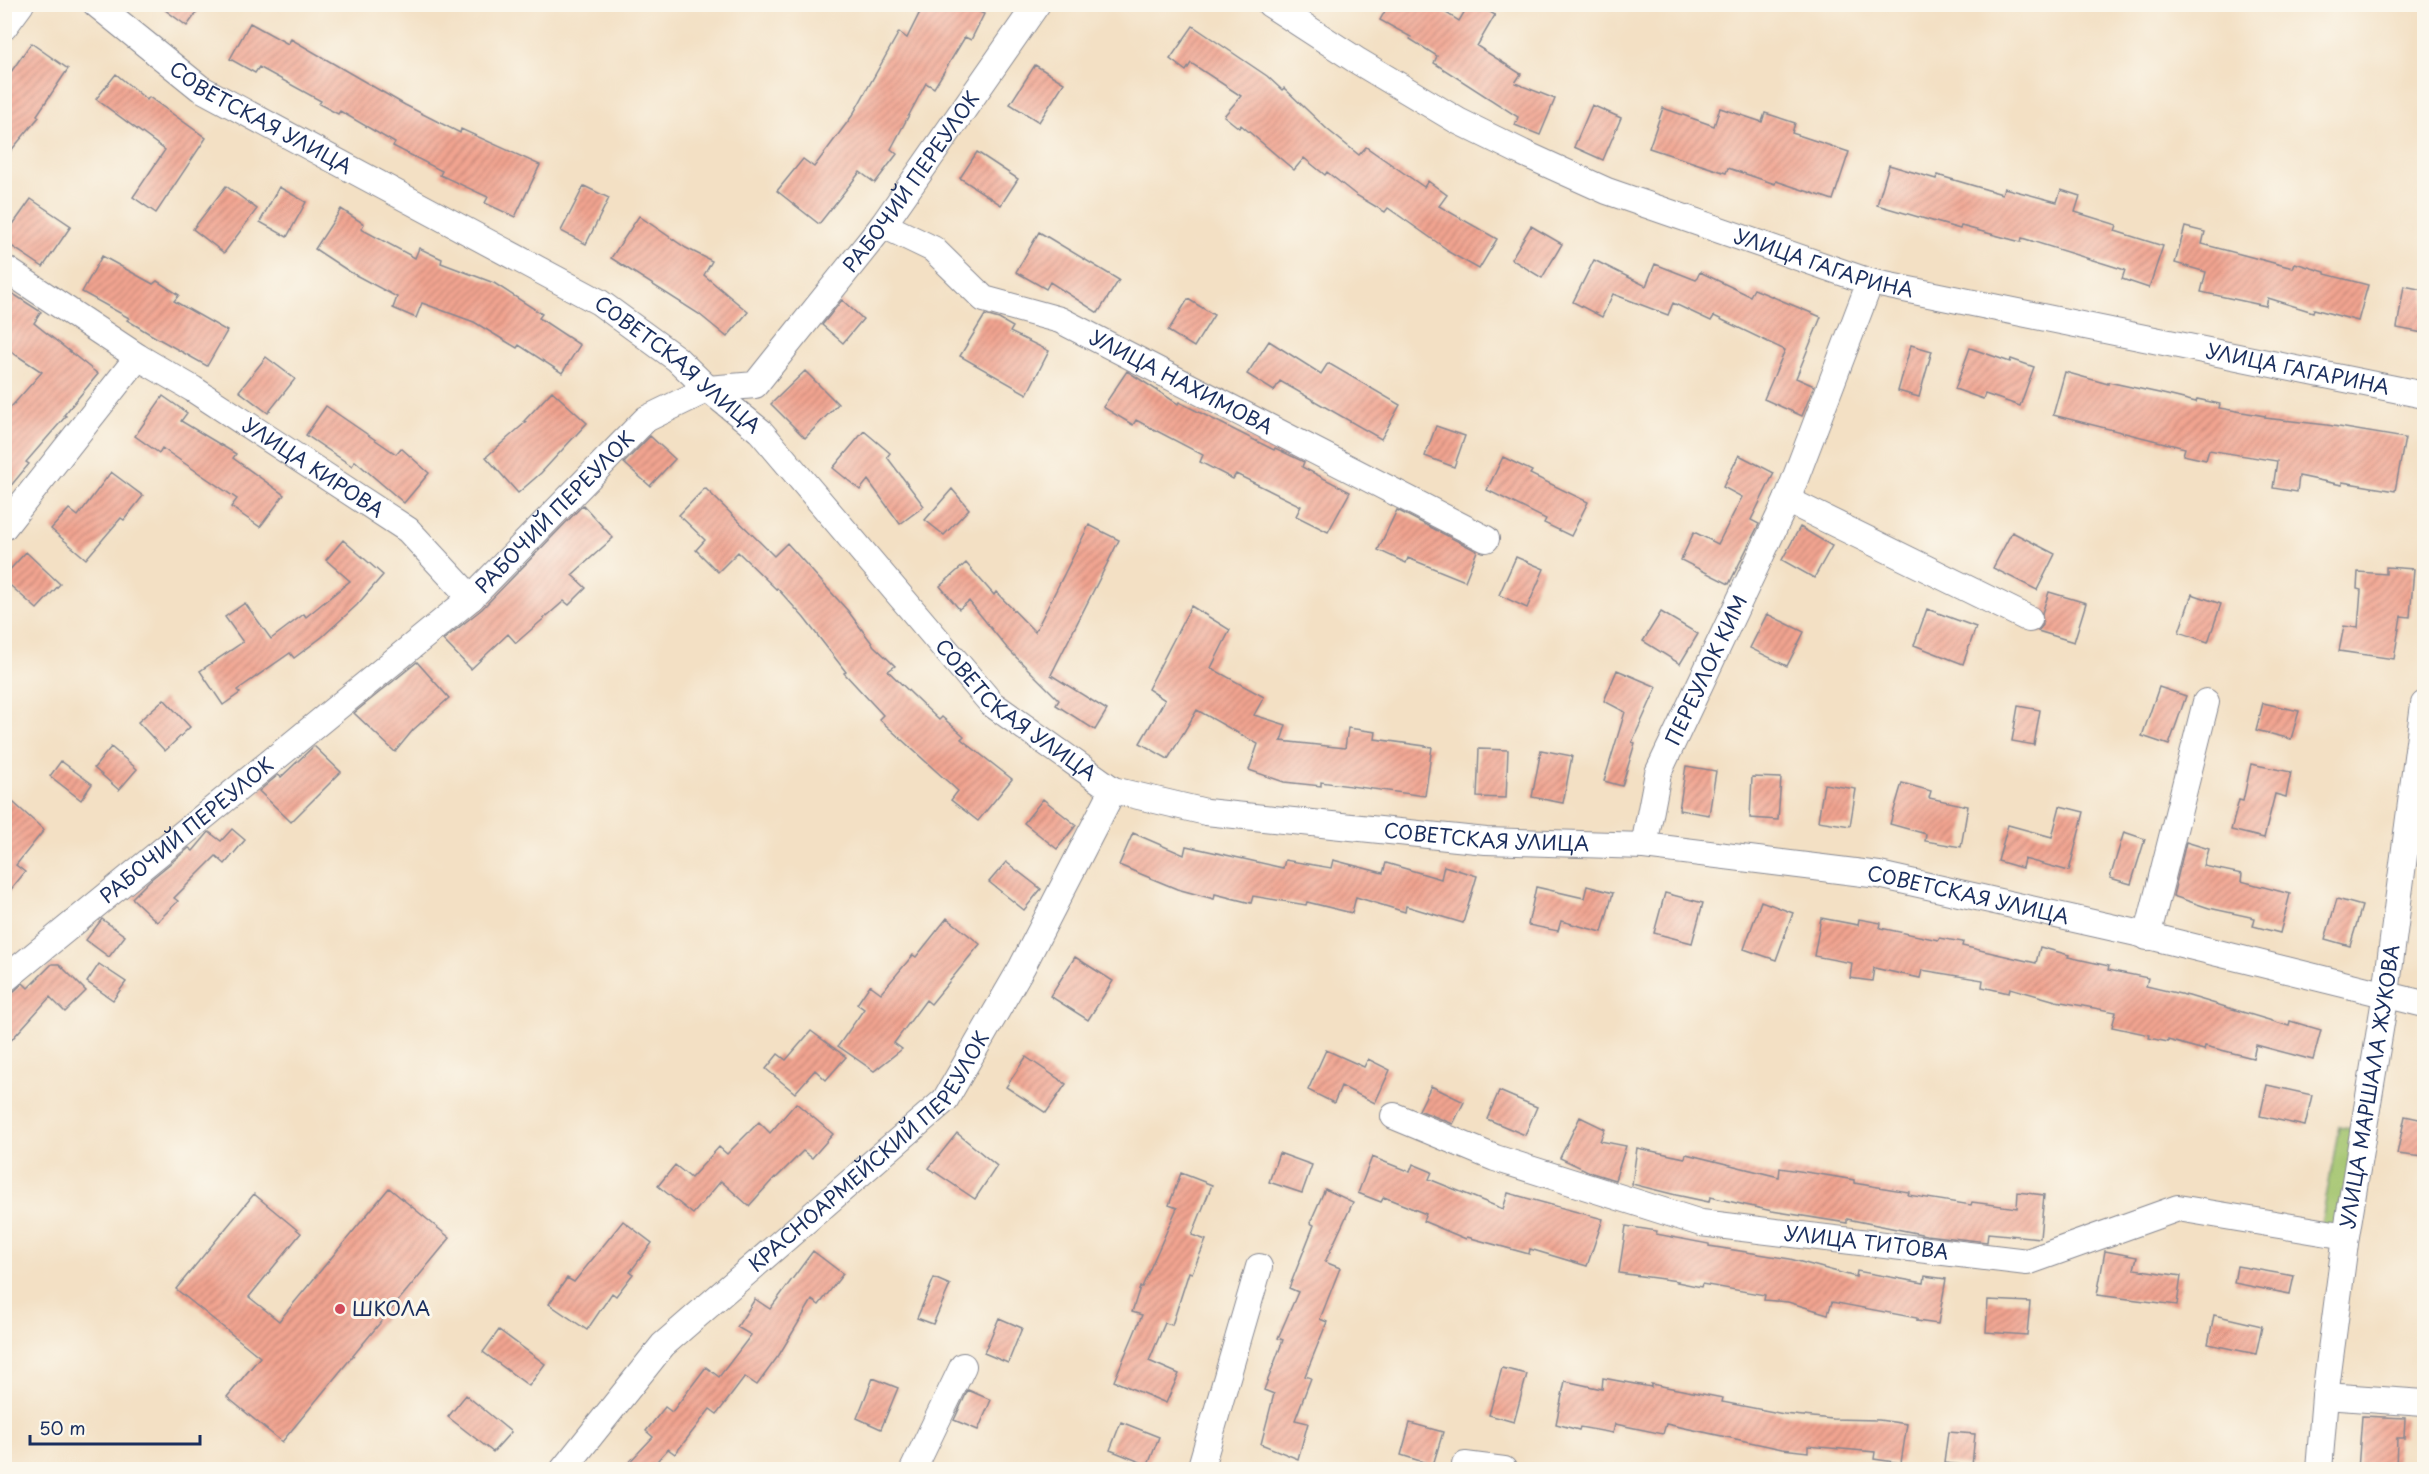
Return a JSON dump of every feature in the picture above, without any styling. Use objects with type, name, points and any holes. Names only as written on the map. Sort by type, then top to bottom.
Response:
[{"type":"street","points":[[4,27],[21,4]]},
{"type":"street","name":"СОВЕТСКАЯ УЛИЦА","points":[[96,4],[200,88],[599,302],[677,359],[708,389],[760,431],[992,704],[1113,790],[1206,812],[1486,841],[1644,846],[1879,875],[2137,933],[2424,1004]]},
{"type":"street","name":"РАБОЧИЙ ПЕРЕУЛОК","points":[[4,980],[471,598],[646,419],[708,389],[755,385],[883,225],[1037,4]]},
{"type":"street","name":"УЛИЦА ГАГАРИНА","points":[[1270,4],[1356,60],[1458,121],[1523,153],[1606,191],[1870,282],[2424,395]]},
{"type":"street","name":"УЛИЦА НАХИМОВА","points":[[883,225],[933,249],[984,299],[1060,320],[1486,539]]},
{"type":"street","name":"УЛИЦА КИРОВА","points":[[4,268],[408,531],[471,598]]},
{"type":"street","name":"ПЕРЕУЛОК КИМ","points":[[1644,846],[1658,773],[1787,500],[1870,282]]},
{"type":"street","points":[[4,527],[138,357]]},
{"type":"street","points":[[1787,500],[2029,619]]},
{"type":"street","points":[[2146,937],[2206,702]]},
{"type":"street","name":"УЛИЦА МАРШАЛА ЖУКОВА","points":[[2319,1470],[2325,1396],[2346,1236],[2386,993],[2424,704]]},
{"type":"street","name":"КРАСНОАРМЕЙСКИЙ ПЕРЕУЛОК","points":[[563,1470],[663,1345],[945,1100],[1022,967],[1113,790]]},
{"type":"street","name":"УЛИЦА ТИТОВА","points":[[1394,1116],[1495,1158],[1701,1223],[2027,1262],[2178,1208],[2346,1236]]},
{"type":"street","points":[[1200,1470],[1259,1267]]},
{"type":"street","points":[[913,1470],[963,1366]]},
{"type":"street","points":[[2325,1396],[2424,1403]]},
{"type":"street","points":[[1466,1465],[1504,1470]]},
{"type":"green space","points":[[2339,1126],[2359,1130],[2342,1230],[2321,1226]]},
{"type":"building","points":[[157,4],[203,4],[187,26]]},
{"type":"building","points":[[924,4],[964,4],[984,14],[971,40],[965,37],[934,88],[926,83],[891,149],[897,154],[875,183],[860,172],[819,224],[777,191],[803,159],[814,167],[852,116],[899,32],[907,38]]},
{"type":"building","points":[[1389,4],[1432,4],[1459,21],[1469,4],[1477,4],[1495,15],[1477,46],[1521,74],[1515,83],[1555,99],[1540,135],[1515,125],[1518,117],[1434,63],[1437,56],[1410,39],[1411,37],[1380,20]]},
{"type":"building","points":[[250,23],[288,44],[291,39],[405,105],[460,133],[461,129],[540,165],[515,217],[485,203],[488,197],[440,175],[442,171],[393,146],[395,143],[340,111],[338,114],[319,104],[321,101],[259,67],[255,73],[230,59]]},
{"type":"building","points":[[1193,26],[1267,76],[1282,90],[1284,88],[1328,130],[1359,155],[1366,147],[1424,187],[1428,181],[1447,195],[1439,206],[1497,239],[1479,269],[1447,251],[1388,208],[1385,212],[1356,195],[1327,172],[1325,175],[1304,158],[1294,170],[1241,125],[1239,128],[1224,116],[1241,96],[1191,63],[1186,71],[1170,59]]},
{"type":"building","points":[[31,43],[68,69],[37,115],[39,117],[4,159],[4,82]]},
{"type":"building","points":[[1035,65],[1064,83],[1039,122],[1010,104]]},
{"type":"building","points":[[116,74],[147,100],[149,97],[206,138],[156,213],[133,197],[165,150],[96,99]]},
{"type":"building","points":[[1592,105],[1621,118],[1603,160],[1574,147]]},
{"type":"building","points":[[1663,108],[1714,126],[1720,108],[1762,122],[1765,113],[1795,123],[1792,133],[1849,152],[1833,200],[1728,168],[1726,173],[1649,148]]},
{"type":"building","points":[[977,152],[1018,179],[1001,205],[960,178]]},
{"type":"building","points":[[1889,165],[1936,179],[1937,175],[2002,194],[2004,188],[2057,202],[2061,190],[2080,196],[2075,212],[2117,225],[2115,231],[2163,246],[2149,288],[2122,279],[2125,270],[2022,238],[2021,242],[1961,226],[1960,229],[1877,205]]},
{"type":"building","points":[[226,186],[257,209],[224,253],[193,229]]},
{"type":"building","points":[[584,186],[609,198],[586,244],[561,231]]},
{"type":"building","points":[[279,187],[306,202],[287,237],[260,222]]},
{"type":"building","points":[[31,199],[71,226],[43,267],[4,241],[4,237]]},
{"type":"building","points":[[341,209],[364,224],[361,229],[415,258],[419,248],[442,259],[441,263],[494,283],[542,314],[539,318],[580,345],[562,373],[519,345],[517,348],[474,322],[422,303],[416,318],[393,308],[397,297],[350,272],[315,249]]},
{"type":"building","points":[[639,216],[686,248],[712,261],[704,275],[748,312],[727,337],[699,314],[611,258]]},
{"type":"building","points":[[1531,226],[1562,244],[1542,278],[1511,259]]},
{"type":"building","points":[[2185,227],[2205,232],[2202,244],[2293,268],[2295,263],[2325,272],[2325,274],[2368,285],[2358,321],[2314,309],[2313,312],[2268,298],[2266,306],[2201,292],[2206,272],[2175,263]]},
{"type":"building","points":[[1039,232],[1119,280],[1098,313],[1050,282],[1046,289],[1016,272]]},
{"type":"building","points":[[102,256],[153,284],[157,281],[179,295],[174,301],[227,331],[207,366],[82,292]]},
{"type":"building","points":[[1594,260],[1646,286],[1655,264],[1696,280],[1700,272],[1750,296],[1754,289],[1821,317],[1796,378],[1814,386],[1802,416],[1764,399],[1785,350],[1714,316],[1711,321],[1673,303],[1668,315],[1613,294],[1602,317],[1573,302]]},
{"type":"building","points":[[2404,286],[2424,290],[2423,333],[2397,328]]},
{"type":"building","points":[[4,288],[41,312],[34,323],[98,374],[64,415],[66,416],[26,462],[29,464],[4,494],[4,415],[42,372],[4,347]]},
{"type":"building","points":[[1188,299],[1214,315],[1194,347],[1168,331]]},
{"type":"building","points":[[842,300],[863,319],[843,343],[822,325]]},
{"type":"building","points":[[985,315],[999,319],[1013,327],[1010,332],[1049,351],[1027,394],[960,356]]},
{"type":"building","points":[[1269,341],[1321,374],[1328,363],[1400,405],[1381,439],[1280,381],[1274,391],[1247,374]]},
{"type":"building","points":[[1911,345],[1932,351],[1919,397],[1898,391]]},
{"type":"building","points":[[1970,348],[2010,362],[2011,359],[2034,367],[2020,406],[1985,394],[1983,399],[1955,389]]},
{"type":"building","points":[[266,357],[295,379],[268,413],[239,391]]},
{"type":"building","points":[[805,371],[838,404],[805,438],[771,404]]},
{"type":"building","points":[[1127,371],[1178,404],[1179,402],[1274,450],[1275,448],[1304,462],[1302,467],[1350,492],[1328,532],[1296,516],[1301,506],[1236,474],[1233,479],[1200,462],[1203,455],[1136,420],[1133,425],[1103,407]]},
{"type":"building","points":[[2065,372],[2108,384],[2108,382],[2196,402],[2197,399],[2220,404],[2219,408],[2265,416],[2265,418],[2327,425],[2405,438],[2395,491],[2342,482],[2342,485],[2299,476],[2297,492],[2273,488],[2277,461],[2209,450],[2206,460],[2183,455],[2185,448],[2053,415]]},
{"type":"building","points":[[552,391],[587,423],[541,473],[518,493],[486,457],[526,422],[524,421]]},
{"type":"building","points":[[163,396],[187,413],[181,421],[236,454],[233,458],[284,495],[260,527],[231,507],[237,499],[162,448],[159,453],[135,436]]},
{"type":"building","points":[[326,406],[396,454],[401,448],[429,473],[404,503],[355,461],[352,466],[306,435]]},
{"type":"building","points":[[1436,426],[1465,436],[1454,467],[1425,456]]},
{"type":"building","points":[[864,431],[890,453],[887,457],[924,506],[900,524],[868,480],[860,490],[833,468]]},
{"type":"building","points":[[650,436],[675,459],[650,486],[624,463]]},
{"type":"building","points":[[1739,455],[1774,473],[1751,520],[1759,524],[1729,584],[1681,560],[1694,532],[1718,544],[1742,497],[1723,487]]},
{"type":"building","points":[[1503,457],[1532,471],[1530,474],[1588,502],[1571,536],[1544,523],[1546,519],[1487,490]]},
{"type":"building","points":[[111,472],[143,496],[124,520],[121,518],[86,559],[51,529],[69,509],[78,516]]},
{"type":"building","points":[[705,488],[774,556],[787,543],[848,611],[874,646],[895,666],[888,671],[939,720],[942,717],[964,736],[961,739],[1012,779],[978,821],[951,800],[958,791],[879,719],[883,715],[844,673],[846,672],[804,618],[777,588],[738,552],[718,572],[696,550],[705,540],[679,515]]},
{"type":"building","points":[[952,489],[969,509],[944,535],[925,520]]},
{"type":"building","points":[[583,505],[613,538],[572,575],[586,588],[569,605],[564,601],[516,643],[508,634],[471,669],[443,640],[482,609]]},
{"type":"building","points":[[1397,510],[1477,551],[1465,581],[1408,558],[1406,563],[1378,550]]},
{"type":"building","points":[[1089,525],[1119,540],[1051,675],[1107,710],[1095,730],[1056,705],[1059,700],[1007,648],[969,601],[959,609],[940,586],[966,563],[994,595],[996,592],[1035,632]]},
{"type":"building","points":[[1800,527],[1832,546],[1814,578],[1782,560]]},
{"type":"building","points":[[2012,532],[2055,554],[2037,590],[1993,568]]},
{"type":"building","points":[[343,540],[383,575],[357,605],[322,637],[294,658],[290,653],[237,690],[240,693],[223,705],[200,671],[243,642],[225,617],[245,603],[271,639],[304,614],[306,617],[350,581],[326,560]]},
{"type":"building","points":[[26,552],[60,584],[37,609],[4,580],[4,576]]},
{"type":"building","points":[[1516,557],[1544,569],[1527,608],[1499,595]]},
{"type":"building","points":[[2386,567],[2414,569],[2410,617],[2401,616],[2394,659],[2339,651],[2344,626],[2358,628],[2361,590],[2357,589],[2358,572],[2386,574]]},
{"type":"building","points":[[2049,592],[2086,603],[2074,642],[2038,631],[2043,625],[2042,613]]},
{"type":"building","points":[[2192,594],[2221,604],[2208,642],[2179,632]]},
{"type":"building","points":[[1191,606],[1230,630],[1211,668],[1264,697],[1254,715],[1286,725],[1281,741],[1345,748],[1348,728],[1376,732],[1375,739],[1432,747],[1425,796],[1321,782],[1321,786],[1284,782],[1249,770],[1258,744],[1197,710],[1168,759],[1140,743],[1165,700],[1148,689]]},
{"type":"building","points":[[1927,609],[1976,627],[1963,664],[1914,645]]},
{"type":"building","points":[[1661,612],[1698,634],[1680,664],[1643,641]]},
{"type":"building","points":[[1767,614],[1804,632],[1787,666],[1750,648]]},
{"type":"building","points":[[417,662],[449,698],[413,730],[395,752],[354,713]]},
{"type":"building","points":[[1617,670],[1657,687],[1632,742],[1635,743],[1622,786],[1604,781],[1625,712],[1604,701]]},
{"type":"building","points":[[2159,687],[2186,696],[2169,745],[2142,736]]},
{"type":"building","points":[[164,699],[190,727],[165,751],[138,722]]},
{"type":"building","points":[[2263,703],[2299,711],[2291,739],[2256,730]]},
{"type":"building","points":[[2018,706],[2040,710],[2034,745],[2012,741]]},
{"type":"building","points":[[314,746],[341,772],[291,822],[259,791],[278,775],[281,777]]},
{"type":"building","points":[[111,747],[137,769],[119,790],[94,768]]},
{"type":"building","points":[[1479,749],[1508,750],[1506,798],[1477,797]]},
{"type":"building","points":[[1541,750],[1572,756],[1563,803],[1532,797]]},
{"type":"building","points":[[61,761],[92,784],[81,800],[50,776]]},
{"type":"building","points":[[2251,764],[2291,772],[2286,797],[2275,794],[2264,838],[2231,830],[2239,800],[2243,801]]},
{"type":"building","points":[[1686,766],[1716,771],[1709,815],[1679,810]]},
{"type":"building","points":[[1752,777],[1781,778],[1778,820],[1750,818]]},
{"type":"building","points":[[1902,783],[1931,791],[1929,798],[1968,806],[1961,847],[1925,841],[1926,834],[1890,824]]},
{"type":"building","points":[[1824,784],[1856,789],[1850,826],[1818,821]]},
{"type":"building","points":[[4,794],[44,830],[16,865],[25,872],[4,898]]},
{"type":"building","points":[[1043,799],[1076,825],[1057,849],[1024,823]]},
{"type":"building","points":[[2060,806],[2084,812],[2069,871],[2024,859],[2022,868],[1998,861],[2008,825],[2052,837]]},
{"type":"building","points":[[232,829],[245,840],[225,864],[216,856],[174,898],[178,901],[157,922],[132,898],[189,848],[193,851],[209,832],[221,841]]},
{"type":"building","points":[[2124,832],[2145,839],[2131,884],[2110,878]]},
{"type":"building","points":[[1133,833],[1184,855],[1186,846],[1283,868],[1285,860],[1331,868],[1333,860],[1383,873],[1386,863],[1441,879],[1444,866],[1477,876],[1463,923],[1406,906],[1405,912],[1356,897],[1352,913],[1307,902],[1306,905],[1253,896],[1251,903],[1215,894],[1214,899],[1177,889],[1119,865]]},
{"type":"building","points":[[2186,842],[2209,849],[2204,866],[2242,874],[2241,881],[2290,894],[2280,933],[2253,926],[2255,918],[2209,908],[2173,896]]},
{"type":"building","points":[[1006,862],[1041,889],[1024,910],[989,882]]},
{"type":"building","points":[[1587,886],[1613,893],[1602,932],[1561,921],[1558,931],[1528,925],[1536,887],[1584,898]]},
{"type":"building","points":[[1665,893],[1703,903],[1692,943],[1654,933]]},
{"type":"building","points":[[2337,899],[2362,906],[2350,946],[2325,939]]},
{"type":"building","points":[[1761,901],[1793,913],[1776,960],[1744,949]]},
{"type":"building","points":[[947,918],[980,944],[931,1004],[926,1000],[894,1043],[902,1049],[874,1071],[838,1046],[864,1009],[857,1004],[870,985],[881,993],[913,955],[916,957]]},
{"type":"building","points":[[1821,918],[1858,925],[1859,919],[1881,923],[1880,928],[1938,940],[1939,938],[1963,942],[1962,946],[2036,963],[2040,947],[2069,955],[2068,957],[2109,966],[2108,970],[2148,978],[2146,986],[2189,996],[2289,1026],[2290,1021],[2321,1030],[2313,1060],[2256,1045],[2253,1058],[2205,1046],[2204,1050],[2168,1040],[2168,1042],[2149,1038],[2150,1035],[2112,1027],[2116,1012],[2056,1001],[2010,988],[2009,993],[1982,987],[1983,980],[1922,970],[1920,978],[1874,968],[1872,981],[1850,978],[1852,963],[1814,956]]},
{"type":"building","points":[[102,919],[125,936],[109,957],[86,940]]},
{"type":"building","points":[[1075,957],[1113,981],[1088,1020],[1050,996]]},
{"type":"building","points":[[52,964],[59,964],[86,991],[65,1012],[50,997],[4,1048],[4,995],[13,992],[23,983],[28,988]]},
{"type":"building","points":[[99,964],[126,982],[113,1000],[87,982]]},
{"type":"building","points":[[811,1031],[846,1057],[826,1080],[815,1070],[795,1093],[766,1069],[778,1054],[786,1060]]},
{"type":"building","points":[[1326,1050],[1364,1067],[1368,1059],[1390,1070],[1375,1103],[1341,1086],[1334,1103],[1308,1090]]},
{"type":"building","points":[[1026,1057],[1066,1084],[1046,1113],[1006,1087]]},
{"type":"building","points":[[2267,1085],[2312,1095],[2305,1126],[2260,1116]]},
{"type":"building","points":[[1431,1086],[1464,1102],[1453,1124],[1419,1110]]},
{"type":"building","points":[[1499,1091],[1537,1107],[1525,1135],[1487,1119]]},
{"type":"building","points":[[796,1103],[833,1134],[812,1158],[803,1151],[749,1206],[721,1181],[693,1214],[658,1186],[675,1165],[691,1178],[719,1147],[727,1154],[759,1122],[770,1133]]},
{"type":"building","points":[[2405,1116],[2424,1120],[2424,1157],[2397,1154]]},
{"type":"building","points":[[1580,1117],[1605,1129],[1600,1141],[1626,1146],[1615,1180],[1592,1173],[1560,1158]]},
{"type":"building","points":[[957,1133],[997,1166],[975,1199],[929,1168]]},
{"type":"building","points":[[1637,1148],[1685,1158],[1686,1154],[1779,1177],[1780,1168],[1819,1174],[1854,1180],[1854,1183],[1909,1192],[1908,1195],[1971,1205],[1972,1202],[2017,1208],[2018,1192],[2044,1195],[2040,1238],[1988,1233],[1987,1242],[1926,1235],[1847,1219],[1847,1223],[1772,1211],[1710,1197],[1709,1202],[1676,1195],[1632,1184]]},
{"type":"building","points":[[1279,1153],[1312,1165],[1302,1193],[1269,1182]]},
{"type":"building","points":[[1372,1157],[1410,1172],[1413,1164],[1432,1172],[1429,1179],[1503,1209],[1508,1193],[1603,1219],[1587,1266],[1530,1249],[1529,1254],[1467,1237],[1466,1239],[1423,1221],[1426,1214],[1384,1197],[1381,1202],[1358,1193]]},
{"type":"building","points":[[1181,1173],[1212,1185],[1192,1235],[1206,1240],[1192,1273],[1189,1272],[1172,1325],[1165,1323],[1149,1361],[1179,1374],[1166,1403],[1114,1381],[1142,1315],[1132,1312],[1140,1287],[1142,1287],[1177,1208],[1169,1205]]},
{"type":"building","name":"ШКОЛА","points":[[389,1188],[450,1238],[282,1442],[227,1397],[260,1357],[176,1289],[254,1194],[301,1233],[249,1297],[279,1321]]},
{"type":"building","points":[[1325,1189],[1353,1202],[1325,1262],[1340,1268],[1320,1319],[1327,1322],[1305,1376],[1311,1378],[1295,1420],[1308,1423],[1298,1459],[1261,1444],[1274,1394],[1264,1390],[1283,1340],[1278,1338],[1298,1292],[1289,1288],[1314,1225],[1310,1223]]},
{"type":"building","points":[[623,1221],[652,1243],[630,1272],[633,1274],[616,1296],[612,1293],[587,1330],[549,1304],[567,1278],[574,1282]]},
{"type":"building","points":[[1626,1226],[1657,1231],[1656,1234],[1709,1244],[1709,1246],[1790,1259],[1856,1277],[1857,1271],[1924,1283],[1925,1276],[1946,1279],[1938,1324],[1832,1302],[1828,1314],[1788,1302],[1764,1300],[1765,1295],[1619,1273]]},
{"type":"building","points":[[813,1251],[843,1274],[819,1305],[812,1300],[779,1355],[757,1385],[745,1377],[717,1414],[710,1409],[675,1454],[668,1449],[649,1470],[622,1470],[653,1437],[646,1431],[665,1407],[672,1412],[706,1367],[719,1377],[751,1335],[737,1327],[755,1299],[770,1309]]},
{"type":"building","points":[[2105,1251],[2137,1257],[2134,1269],[2181,1276],[2177,1305],[2097,1295]]},
{"type":"building","points":[[2237,1266],[2294,1276],[2290,1294],[2234,1283]]},
{"type":"building","points":[[934,1278],[950,1285],[933,1324],[917,1318]]},
{"type":"building","points":[[1988,1300],[2030,1302],[2027,1335],[1986,1332]]},
{"type":"building","points":[[2214,1315],[2262,1326],[2256,1354],[2208,1344]]},
{"type":"building","points":[[999,1318],[1022,1328],[1008,1363],[984,1353]]},
{"type":"building","points":[[499,1330],[545,1364],[529,1386],[483,1352]]},
{"type":"building","points":[[1502,1368],[1527,1374],[1514,1422],[1489,1415]]},
{"type":"building","points":[[873,1378],[898,1388],[881,1429],[857,1418]]},
{"type":"building","points":[[1603,1378],[1651,1387],[1651,1384],[1723,1398],[1722,1402],[1784,1414],[1907,1424],[1901,1463],[1874,1459],[1875,1452],[1808,1446],[1808,1452],[1782,1449],[1666,1424],[1663,1434],[1615,1424],[1613,1433],[1580,1427],[1579,1430],[1556,1424],[1565,1381],[1602,1389]]},
{"type":"building","points":[[968,1390],[991,1400],[978,1430],[954,1420]]},
{"type":"building","points":[[466,1395],[511,1432],[493,1452],[448,1417]]},
{"type":"building","points":[[2362,1416],[2405,1418],[2404,1438],[2397,1438],[2396,1470],[2358,1470]]},
{"type":"building","points":[[1121,1422],[1159,1437],[1148,1465],[1110,1450]]},
{"type":"building","points":[[1410,1423],[1443,1432],[1433,1465],[1401,1455]]},
{"type":"building","points":[[1948,1432],[1975,1434],[1972,1466],[1944,1463]]},
{"type":"place","name":"ШКОЛА","points":[[340,1309]]}]
